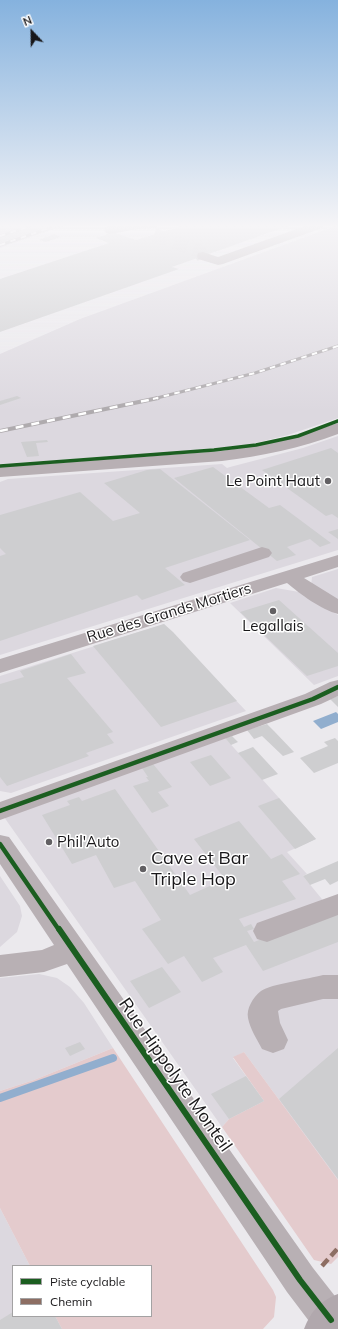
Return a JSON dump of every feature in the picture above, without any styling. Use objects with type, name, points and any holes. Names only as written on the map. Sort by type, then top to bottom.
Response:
[{"type":"street","points":[[0,472],[244,454],[290,444],[338,428]]},
{"type":"street","points":[[230,594],[197,582],[189,576],[262,553]]},
{"type":"street","name":"Rue des Grands Mortiers","points":[[0,666],[338,561]]},
{"type":"street","points":[[290,576],[302,586],[338,608]]},
{"type":"street","points":[[0,811],[313,699],[338,687]]},
{"type":"street","name":"Rue Hippolyte Monteil","points":[[0,844],[300,1280],[330,1320]]},
{"type":"street","points":[[267,931],[338,904]]},
{"type":"street","points":[[0,966],[44,961],[73,950]]},
{"type":"street","points":[[273,1040],[262,1016],[262,1010],[265,1004],[272,999],[323,987],[338,987]]},
{"type":"shaded area","points":[[168,287],[338,287],[338,418],[288,435],[247,445],[176,452],[0,464],[0,354],[80,319]]},
{"type":"shaded area","points":[[338,436],[338,550],[0,655],[0,482],[8,479],[222,464],[227,468],[303,448]]},
{"type":"shaded area","points":[[338,569],[338,603],[311,587],[312,577]]},
{"type":"shaded area","points":[[276,588],[299,592],[338,615],[338,676],[314,685],[230,603]]},
{"type":"shaded area","points":[[164,624],[246,711],[11,793],[0,791],[0,676]]},
{"type":"shaded area","points":[[225,738],[316,839],[287,852],[307,874],[303,876],[326,904],[338,910],[338,1180],[244,1052],[233,1058],[264,1101],[229,1119],[222,1127],[4,817]]},
{"type":"shaded area","points":[[0,876],[20,906],[22,916],[17,932],[0,947]]},
{"type":"shaded area","points":[[39,974],[57,978],[70,987],[84,1003],[113,1048],[34,1080],[0,1091],[0,978]]},
{"type":"shaded area","points":[[113,1048],[273,1290],[276,1297],[274,1317],[263,1329],[62,1329],[56,1317],[152,1317],[152,1265],[29,1265],[0,1208],[0,1091],[34,1080]]},
{"type":"shaded area","points":[[244,1052],[338,1180],[338,1257],[331,1264],[314,1260],[222,1127],[229,1119],[264,1101],[233,1057]]},
{"type":"shaded area","points":[[0,1208],[29,1265],[12,1265],[12,1317],[56,1317],[62,1329],[0,1329]]},
{"type":"water","points":[[336,712],[338,714],[338,722],[321,729],[313,721]]},
{"type":"building","points":[[0,287],[128,287],[0,332]]},
{"type":"building","points":[[17,396],[21,398],[0,405],[0,401]]},
{"type":"building","points":[[47,440],[48,442],[36,443],[39,456],[27,457],[21,442]]},
{"type":"building","points":[[331,448],[338,453],[338,518],[332,514],[326,516],[262,470]]},
{"type":"building","points":[[213,467],[269,508],[280,505],[331,543],[320,547],[310,539],[287,547],[296,555],[277,561],[174,478]]},
{"type":"building","points":[[160,469],[250,540],[165,568],[185,585],[142,600],[137,595],[0,641],[0,556],[6,554],[0,548],[0,515],[80,492],[113,521],[140,513],[104,483],[147,470]]},
{"type":"building","points":[[338,529],[338,539],[328,532]]},
{"type":"building","points":[[279,600],[338,653],[338,666],[307,676],[240,612]]},
{"type":"building","points":[[164,624],[237,701],[161,727],[93,646]]},
{"type":"building","points":[[71,654],[86,673],[67,678],[113,732],[107,734],[114,743],[86,753],[89,756],[7,786],[0,777],[0,684],[24,677],[20,671]]},
{"type":"building","points":[[338,696],[338,707],[330,699]]},
{"type":"building","points":[[267,724],[294,752],[283,756],[262,736],[254,739],[247,730]]},
{"type":"building","points":[[232,736],[238,742],[231,745],[225,738]]},
{"type":"building","points":[[335,738],[338,741],[338,763],[314,773],[300,758],[328,746],[324,742]]},
{"type":"building","points":[[253,747],[278,774],[262,780],[238,753]]},
{"type":"building","points":[[211,755],[231,778],[210,786],[190,762]]},
{"type":"building","points":[[153,764],[172,787],[158,792],[169,806],[152,813],[133,786],[149,781],[142,768]]},
{"type":"building","points":[[115,789],[190,895],[225,879],[194,839],[239,821],[271,859],[282,854],[300,874],[282,881],[296,899],[239,919],[244,927],[251,924],[254,929],[247,931],[254,942],[338,910],[338,942],[263,971],[246,945],[213,958],[223,972],[202,982],[184,956],[168,964],[142,929],[161,920],[135,881],[114,888],[96,855],[72,864],[42,815],[70,805],[67,801],[79,797],[82,801]]},
{"type":"building","points":[[279,798],[316,839],[295,849],[258,806]]},
{"type":"building","points":[[338,861],[338,881],[330,885],[325,879],[310,885],[303,876]]},
{"type":"building","points":[[162,967],[181,992],[149,1008],[130,981]]},
{"type":"building","points":[[80,1042],[85,1049],[70,1056],[65,1048]]},
{"type":"building","points":[[338,1048],[338,1179],[279,1099]]},
{"type":"building","points":[[246,1076],[264,1101],[229,1119],[211,1094]]},
{"type":"building","points":[[12,1313],[12,1317],[56,1317],[62,1329],[0,1329],[0,1320]]},
{"type":"waterway","points":[[0,1098],[113,1058]]},
{"type":"railway","points":[[153,399],[255,373],[338,346]]},
{"type":"railway","points":[[0,431],[158,398]]},
{"type":"marked path","points":[[322,1266],[338,1248]]},
{"type":"cycle path","points":[[0,466],[214,450],[256,445],[298,436],[338,421]]},
{"type":"cycle path","points":[[0,811],[313,699],[338,687]]},
{"type":"cycle path","points":[[0,844],[300,1280],[331,1320]]},
{"type":"place","name":"Le Point Haut","points":[[328,481]]},
{"type":"place","name":"Legallais","points":[[273,611]]},
{"type":"place","name":"Phil'Auto","points":[[49,842]]},
{"type":"place","name":"Cave et Bar Triple Hop","points":[[143,869]]}]
